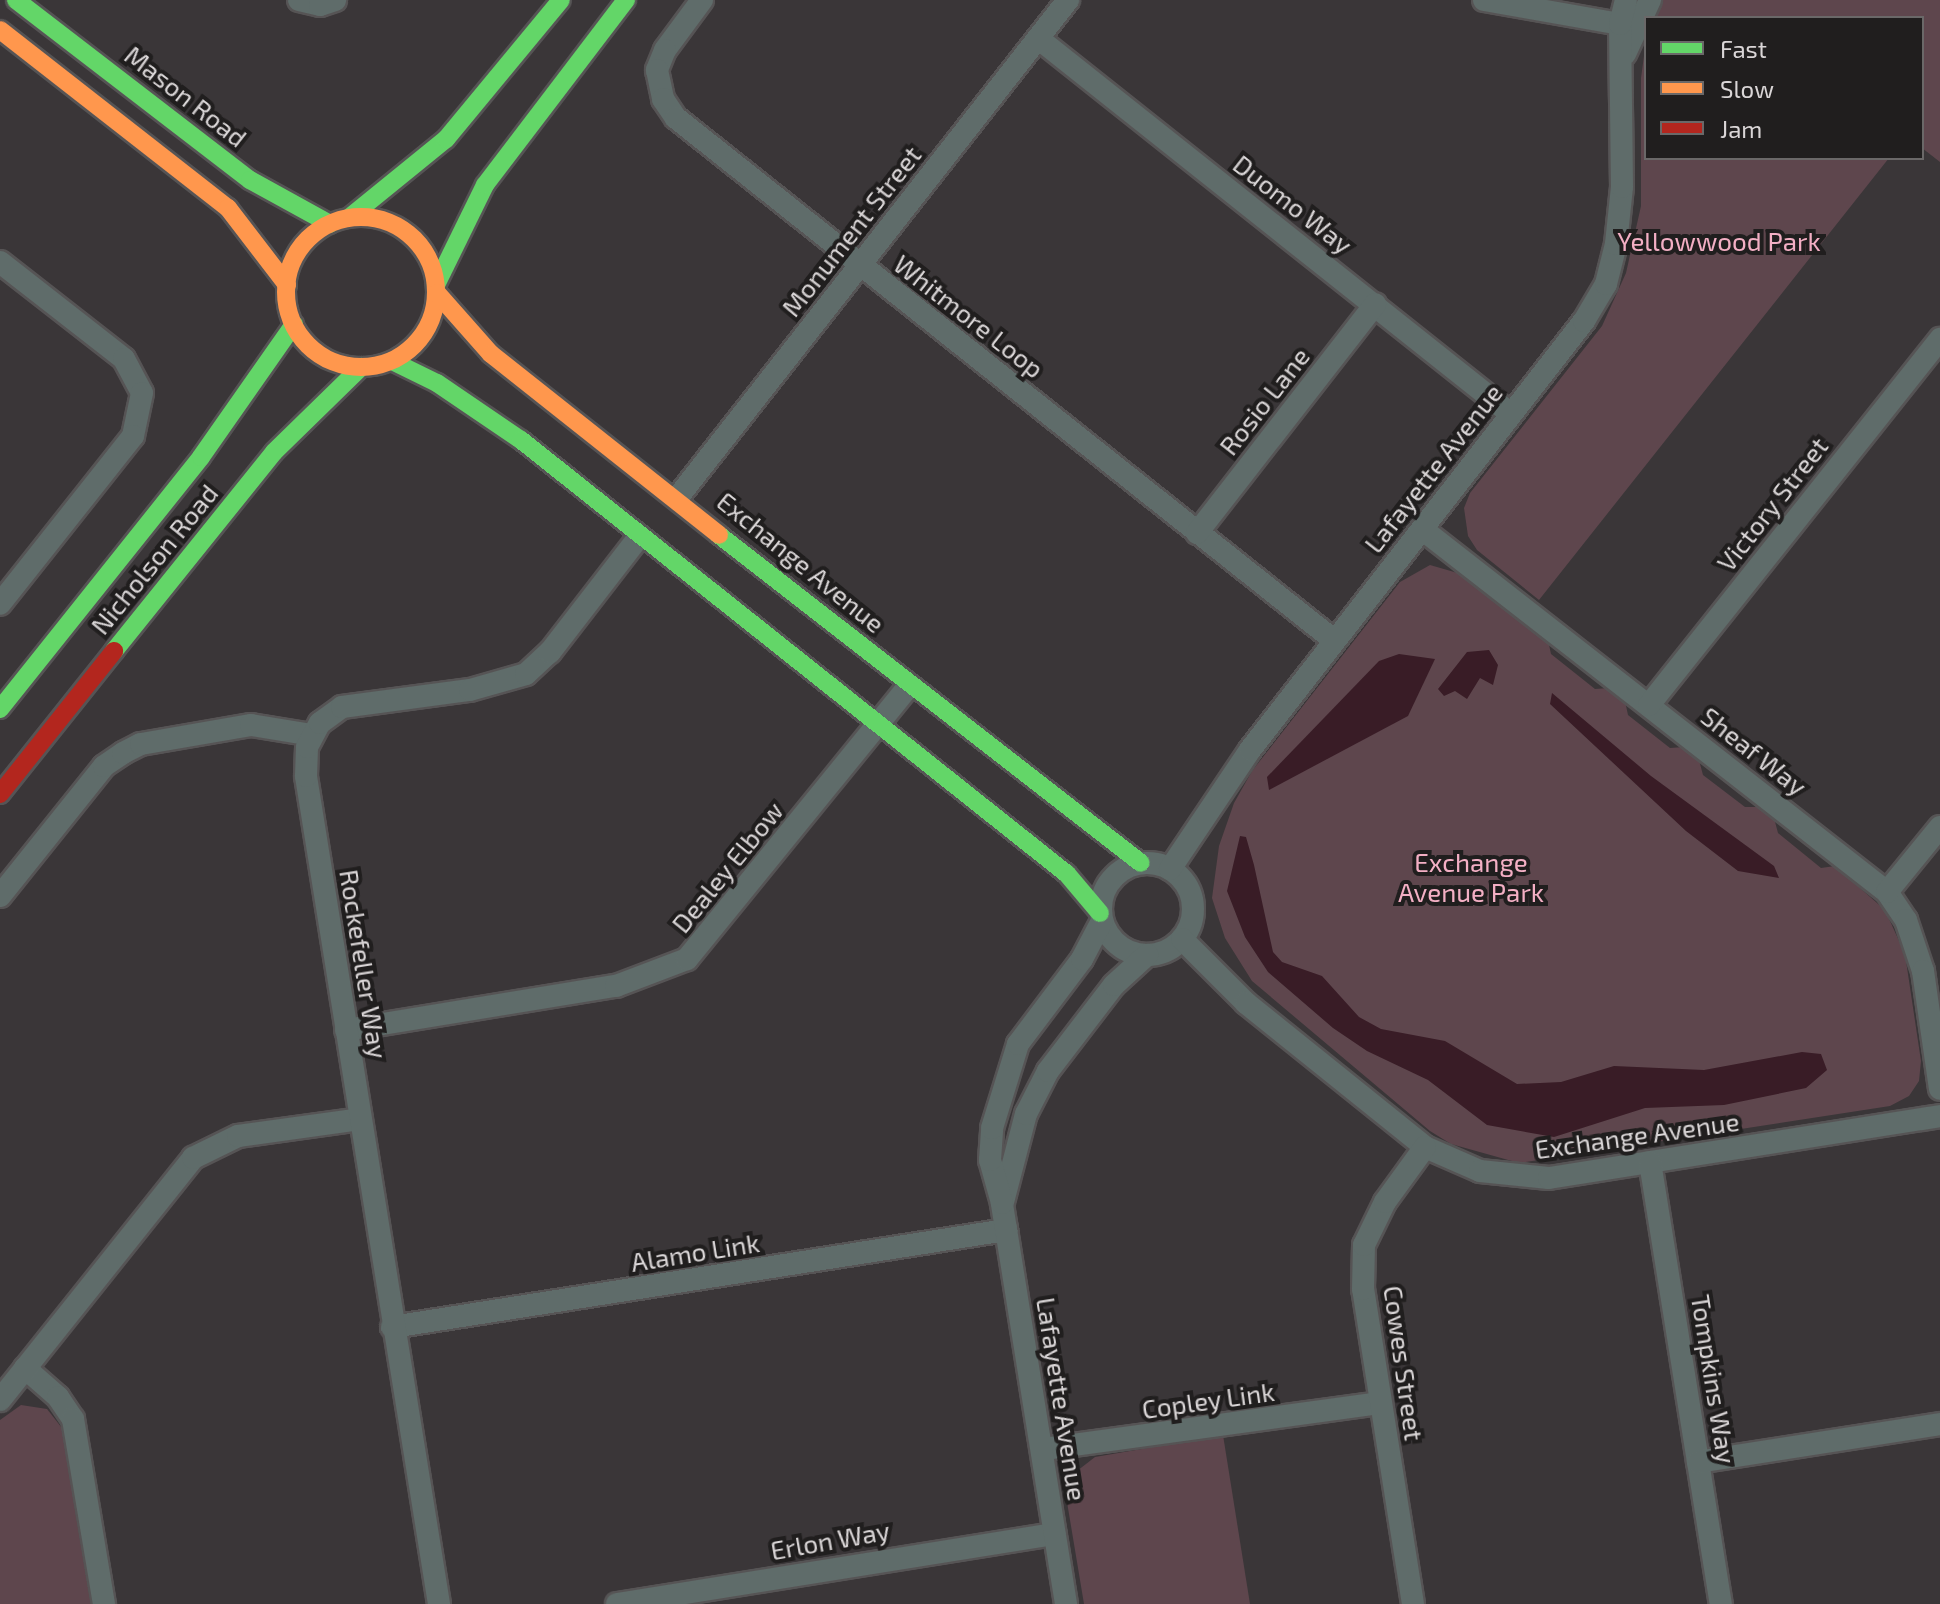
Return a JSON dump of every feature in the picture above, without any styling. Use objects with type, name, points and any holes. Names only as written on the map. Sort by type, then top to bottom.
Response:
[{"type":"street","points":[[0,16],[10,0]]},
{"type":"street","name":"Mason Road","points":[[16,0],[250,180],[284,203],[330,224]]},
{"type":"street","points":[[299,0],[320,5],[335,0]]},
{"type":"street","points":[[287,285],[300,249],[330,224],[350,217],[446,139],[561,0]]},
{"type":"street","points":[[0,30],[228,208],[287,285],[294,324],[321,355],[361,367],[392,361],[419,340],[436,289],[485,185],[626,0]]},
{"type":"street","name":"Whitmore Loop","points":[[702,0],[660,61],[660,87],[668,109],[859,265],[1335,641]]},
{"type":"street","name":"Monument Street","points":[[678,497],[1068,0]]},
{"type":"street","points":[[1484,0],[1620,24]]},
{"type":"street","name":"Lafayette Avenue","points":[[1170,869],[1250,750],[1584,321],[1606,284],[1616,244],[1622,187],[1623,58],[1620,24],[1626,0]]},
{"type":"street","name":"Lafayette Avenue","points":[[1623,58],[1650,0]]},
{"type":"street","name":"Duomo Way","points":[[1039,39],[1511,414]]},
{"type":"street","points":[[350,217],[380,220],[401,229],[430,263],[436,289]]},
{"type":"street","points":[[0,262],[124,359],[142,393],[133,436],[0,604]]},
{"type":"street","name":"Exchange Avenue","points":[[436,289],[491,354],[678,497],[909,686],[1141,863]]},
{"type":"street","name":"Rosio Lane","points":[[1197,533],[1375,304]]},
{"type":"street","name":"Nicholson Road","points":[[0,709],[201,457],[294,324]]},
{"type":"street","name":"Victory Street","points":[[1649,705],[1940,339]]},
{"type":"street","points":[[392,361],[477,408],[1067,874],[1101,917],[1117,944],[1147,955],[1169,949],[1182,939],[1193,905],[1184,881],[1170,869],[1141,863],[1110,880],[1101,917]]},
{"type":"street","name":"Nicholson Road","points":[[0,794],[274,452],[361,367]]},
{"type":"street","name":"Sheaf Way","points":[[1422,529],[1887,892],[1906,920],[1923,971],[1940,1089]]},
{"type":"street","points":[[0,896],[104,766],[123,753],[141,744],[251,725],[312,735],[328,714],[353,704],[470,690],[526,674],[550,652],[638,538]]},
{"type":"street","name":"Dealey Elbow","points":[[346,1030],[616,986],[687,959],[909,686]]},
{"type":"street","name":"Rockefeller Way","points":[[312,735],[306,776],[392,1327],[439,1604]]},
{"type":"street","points":[[1887,892],[1940,827]]},
{"type":"street","name":"Lafayette Avenue","points":[[1066,1604],[1044,1449],[1002,1203],[990,1160],[992,1128],[1007,1070],[1018,1044],[1082,959],[1101,917]]},
{"type":"street","name":"Exchange Avenue","points":[[1182,939],[1246,1003],[1425,1147],[1480,1171],[1520,1178],[1650,1162],[1940,1116]]},
{"type":"street","name":"Lafayette Avenue","points":[[1002,1203],[1026,1114],[1048,1071],[1114,985],[1147,955]]},
{"type":"street","points":[[0,1400],[193,1158],[238,1136],[360,1119]]},
{"type":"street","name":"Cowes Street","points":[[1413,1604],[1363,1289],[1364,1245],[1385,1202],[1425,1147]]},
{"type":"street","name":"Tompkins Way","points":[[1650,1162],[1721,1604]]},
{"type":"street","name":"Alamo Link","points":[[392,1327],[1006,1230]]},
{"type":"street","points":[[25,1368],[58,1397],[73,1419],[104,1604]]},
{"type":"street","name":"Copley Link","points":[[1044,1449],[1379,1403]]},
{"type":"street","points":[[1698,1462],[1940,1424]]},
{"type":"street","name":"Erlon Way","points":[[617,1604],[752,1594],[1054,1534]]},
{"type":"green space","points":[[1658,0],[1940,0],[1940,162],[1924,150],[1924,16],[1653,16]]},
{"type":"green space","name":"Yellowwood Park","points":[[1644,56],[1644,160],[1887,160],[1539,600],[1477,550],[1468,536],[1464,508],[1470,493],[1602,326],[1626,273],[1641,206],[1641,78]]},
{"type":"green space","name":"Exchange Avenue Park","points":[[1430,565],[1468,576],[1548,640],[1551,654],[1595,689],[1609,688],[1625,701],[1628,715],[1670,748],[1684,747],[1699,760],[1703,775],[1745,807],[1760,807],[1774,818],[1778,833],[1821,868],[1835,866],[1885,910],[1905,954],[1921,1061],[1919,1081],[1909,1096],[1890,1106],[1519,1163],[1451,1144],[1430,1131],[1252,981],[1225,938],[1212,898],[1219,846],[1234,803],[1252,771],[1400,582]]},
{"type":"green space","points":[[21,1405],[47,1409],[62,1428],[91,1604],[0,1604],[0,1420]]},
{"type":"green space","points":[[1223,1435],[1250,1604],[1084,1604],[1067,1502],[1077,1471],[1095,1457]]},
{"type":"shaded area","points":[[1489,650],[1498,665],[1493,685],[1480,678],[1467,699],[1455,691],[1444,696],[1438,689],[1467,652]]},
{"type":"shaded area","points":[[1399,654],[1435,659],[1408,716],[1269,790],[1267,777],[1379,661]]},
{"type":"shaded area","points":[[1552,693],[1651,776],[1774,866],[1779,878],[1738,871],[1686,831],[1550,704]]},
{"type":"shaded area","points":[[1240,836],[1246,837],[1254,865],[1273,952],[1282,962],[1322,976],[1359,1017],[1381,1029],[1445,1041],[1517,1084],[1561,1082],[1614,1066],[1704,1070],[1802,1052],[1821,1054],[1827,1070],[1806,1088],[1724,1105],[1645,1108],[1554,1137],[1487,1125],[1428,1080],[1367,1051],[1333,1028],[1268,972],[1245,937],[1227,891]]},
{"type":"traffic: fast","points":[[16,0],[250,180],[330,224]]},
{"type":"traffic: fast","points":[[350,217],[446,139],[561,0]]},
{"type":"traffic: fast","points":[[436,285],[485,185],[626,0]]},
{"type":"traffic: fast","points":[[0,709],[201,457],[294,324]]},
{"type":"traffic: fast","points":[[392,361],[437,383],[521,440],[1067,874],[1100,913]]},
{"type":"traffic: fast","points":[[114,651],[274,452],[361,367]]},
{"type":"traffic: fast","points":[[719,535],[1141,863]]},
{"type":"traffic: slow","points":[[0,30],[228,208],[287,285]]},
{"type":"traffic: slow","points":[[361,217],[390,223],[414,239],[430,263],[436,292],[430,321],[414,345],[390,361],[361,367],[332,361],[308,345],[292,321],[286,292],[292,263],[308,239],[332,223],[361,217]]},
{"type":"traffic: slow","points":[[437,293],[491,354],[719,535]]},
{"type":"traffic: jam","points":[[0,794],[114,651]]}]
